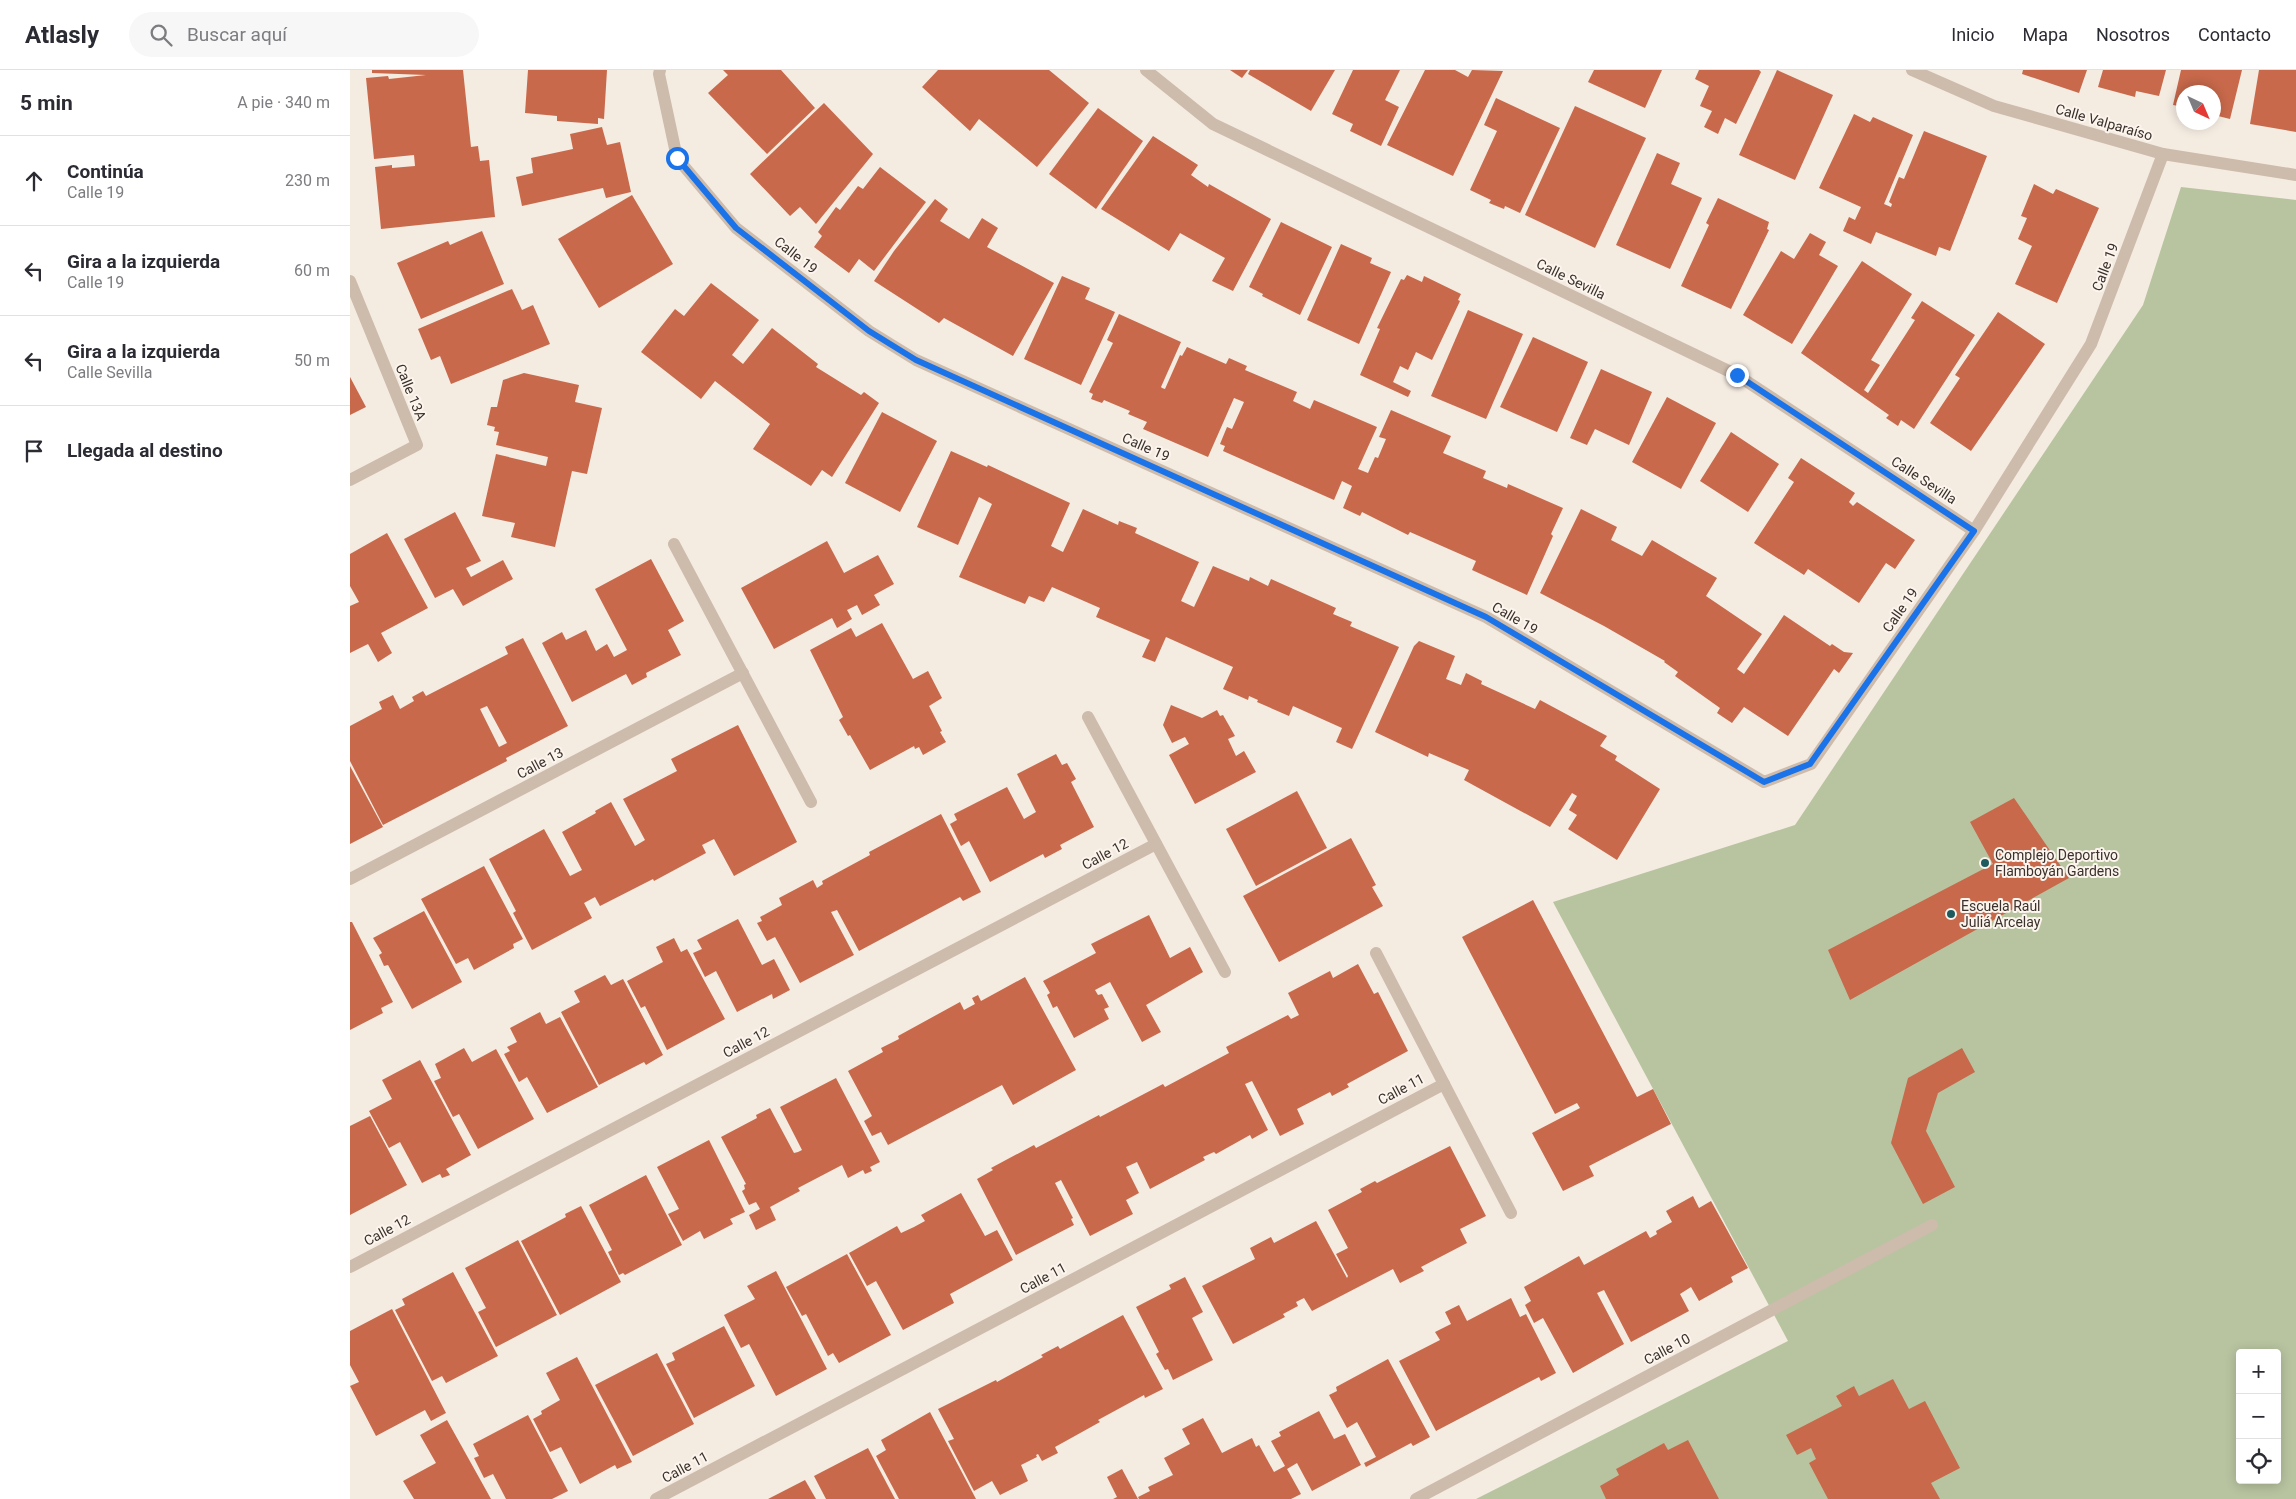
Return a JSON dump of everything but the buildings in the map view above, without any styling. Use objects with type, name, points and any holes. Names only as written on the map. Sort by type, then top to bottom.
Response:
[{"type":"street","name":"Calle 19","points":[[660,70],[659,74],[677,158],[736,228],[869,331],[916,360],[1486,617],[1764,782],[1810,764],[1974,531],[2091,344],[2163,154]]},
{"type":"street","name":"Calle Sevilla","points":[[1146,70],[1214,124],[1737,375],[1974,531]]},
{"type":"street","name":"Calle Valparaíso","points":[[1912,70],[1994,106],[2163,154],[2296,175]]},
{"type":"street","name":"Calle 13A","points":[[350,282],[417,445],[350,480]]},
{"type":"street","points":[[674,544],[811,802]]},
{"type":"street","name":"Calle 13","points":[[350,880],[743,673]]},
{"type":"street","points":[[1088,717],[1225,972]]},
{"type":"street","name":"Calle 12","points":[[350,1266],[1156,844]]},
{"type":"street","name":"Calle 11","points":[[1376,953],[1511,1212]]},
{"type":"street","name":"Calle 11","points":[[656,1499],[1444,1084]]},
{"type":"street","name":"Calle 10","points":[[1416,1499],[1932,1225]]},
{"type":"green space","name":"Complejo Deportivo Flamboyán Gardens","points":[[2181,187],[2296,200],[2296,1499],[1476,1499],[1788,1341],[1553,902],[1795,825],[2143,305]]},
{"type":"place","name":"Complejo Deportivo Flamboyán Gardens","points":[[1985,863]]},
{"type":"place","name":"Escuela Raúl Juliá Arcelay","points":[[1951,914]]},
{"type":"route","points":[[677,158],[736,228],[869,331],[916,360],[1486,617],[1764,782],[1810,764],[1974,531],[1737,375]]}]
